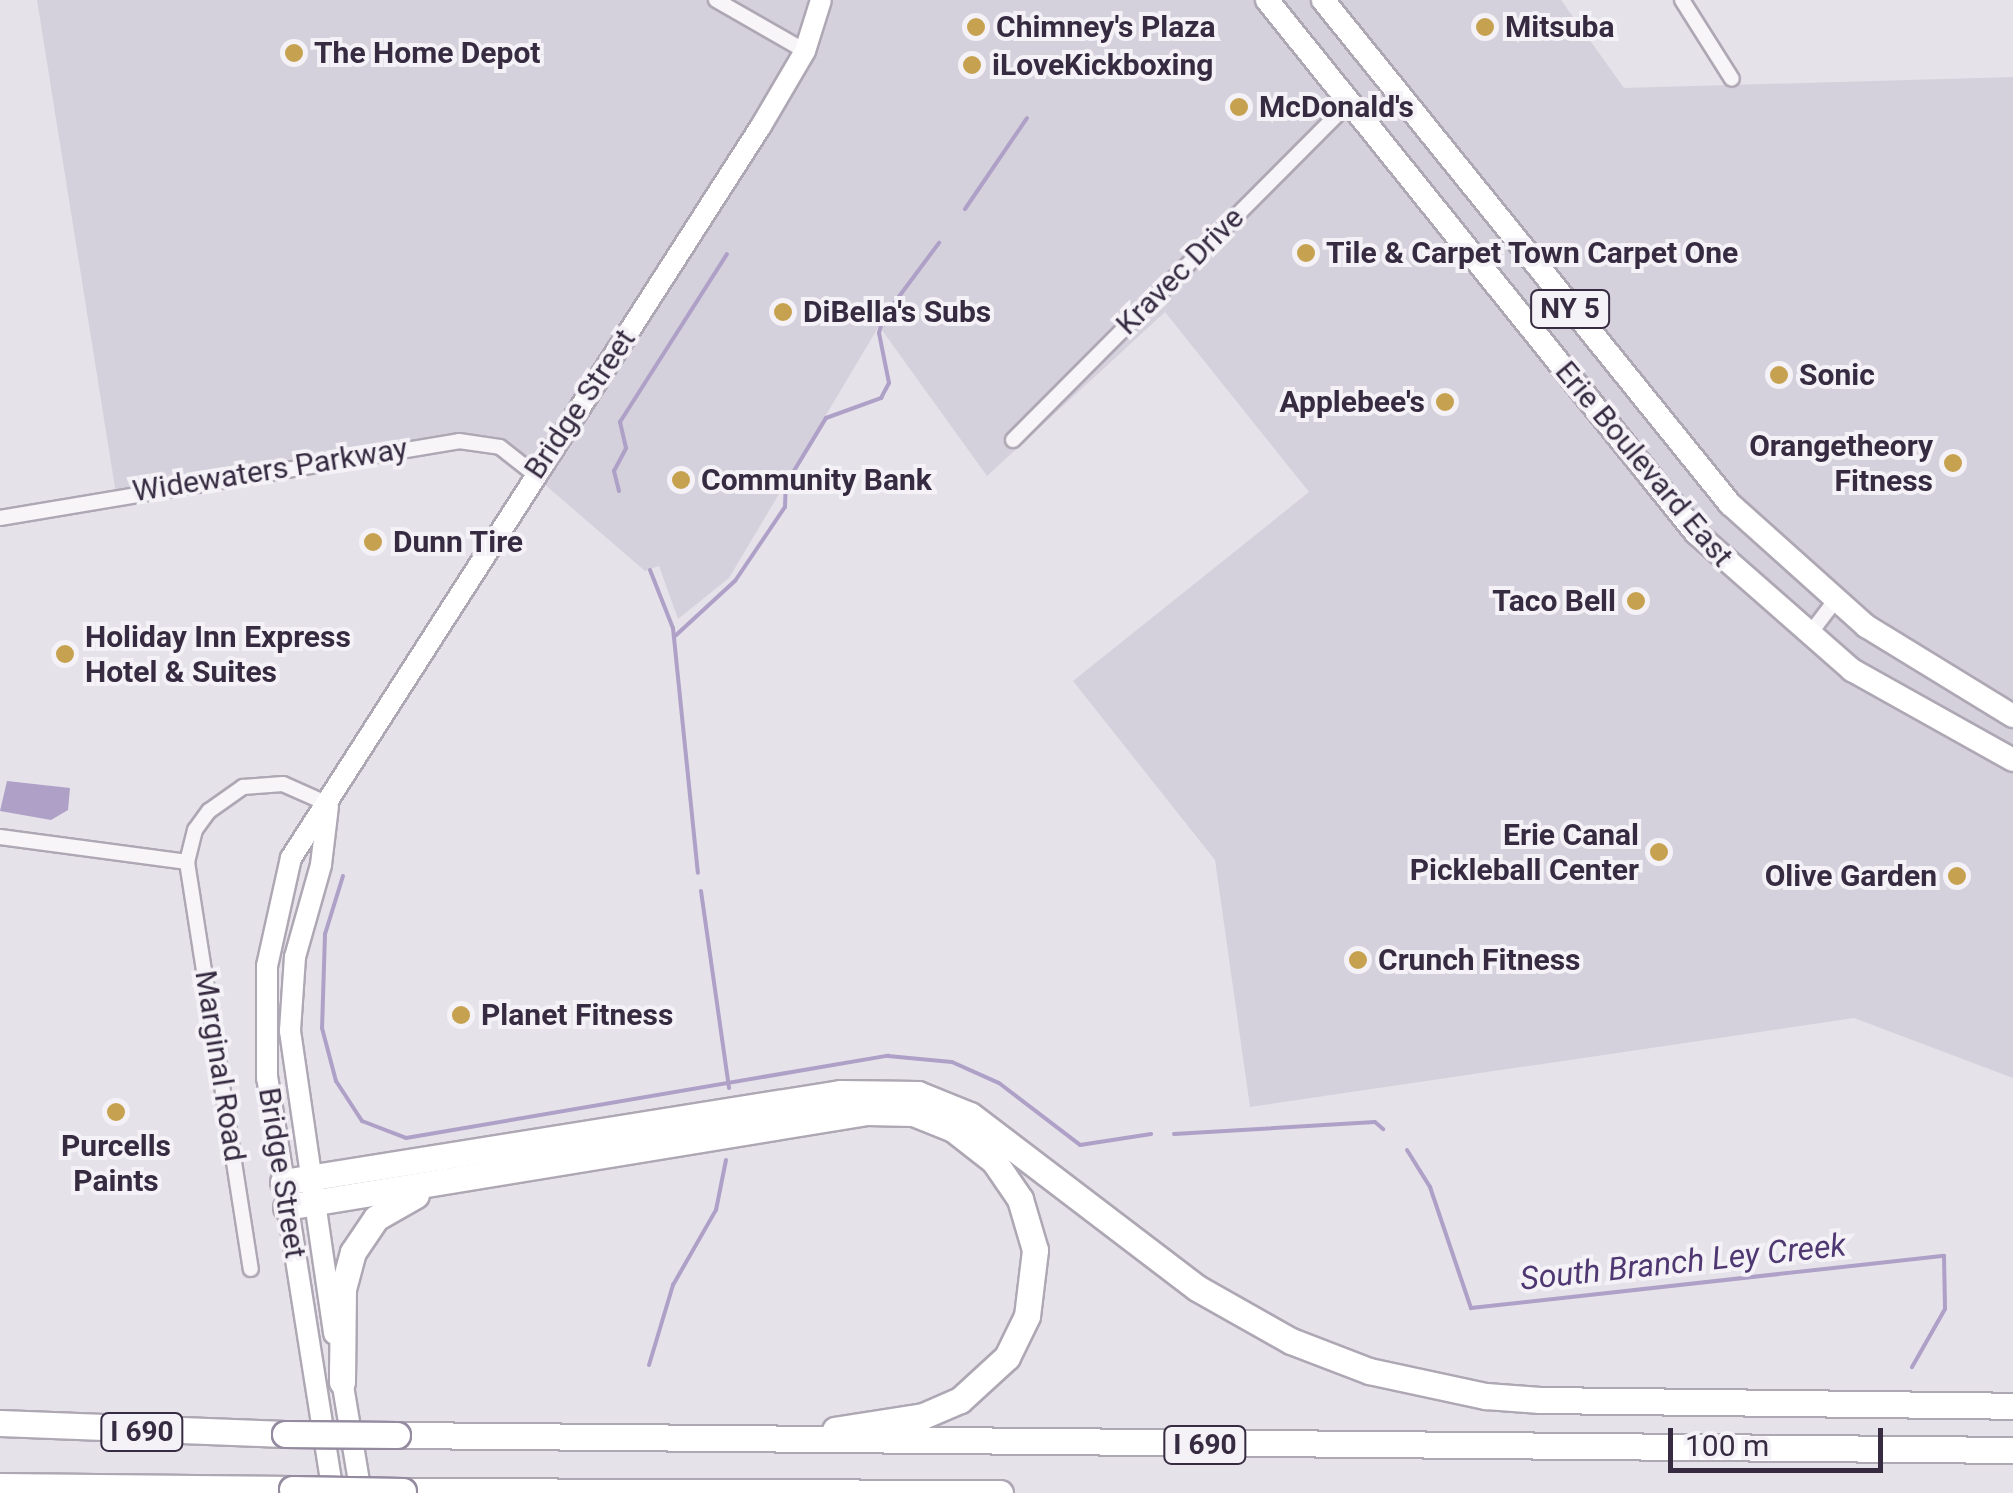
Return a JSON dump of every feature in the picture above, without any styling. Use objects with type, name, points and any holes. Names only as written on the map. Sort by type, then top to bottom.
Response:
[{"type":"highway","points":[[284,1194],[840,1094],[918,1094],[970,1115],[1210,1296],[1291,1340],[1369,1371],[1486,1396],[1540,1400],[2013,1406]]},
{"type":"highway","points":[[311,1190],[455,1179],[878,1112],[912,1114],[977,1145],[1020,1199],[1035,1250],[1027,1316],[1007,1357],[960,1400],[923,1416],[759,1440]]},
{"type":"highway","points":[[342,1382],[345,1276],[362,1235],[391,1204],[455,1179]]},
{"type":"highway","name":"I 690","points":[[0,1423],[284,1434],[2013,1450]]},
{"type":"highway","points":[[1922,1449],[2013,1439]]},
{"type":"highway","name":"I 690","points":[[0,1486],[1000,1493]]},
{"type":"main road","name":"Bridge Street","points":[[332,1493],[267,1078],[266,966],[291,858],[533,473],[617,352],[805,51],[821,0]]},
{"type":"main road","name":"Erie Boulevard East","points":[[1267,0],[1696,533],[1809,635],[1888,694],[2013,760]]},
{"type":"main road","name":"Erie Boulevard East","points":[[1322,0],[1683,450],[1834,602],[1924,667],[2013,716]]},
{"type":"main road","name":"Bridge Street","points":[[328,804],[321,865],[293,970],[290,1030],[311,1190],[361,1493]]},
{"type":"street","points":[[716,0],[805,51]]},
{"type":"street","points":[[1682,0],[1732,79]]},
{"type":"street","name":"Kravec Drive","points":[[1012,440],[1349,103]]},
{"type":"street","name":"Widewaters Parkway","points":[[0,518],[459,440],[500,447],[533,473]]},
{"type":"street","points":[[1809,635],[1834,602]]},
{"type":"street","points":[[0,837],[187,862],[194,830],[209,810],[243,787],[283,784],[328,804]]},
{"type":"street","name":"Marginal Road","points":[[187,862],[251,1269]]},
{"type":"shaded area","points":[[37,0],[1561,0],[1624,88],[2013,77],[2013,1078],[1854,1018],[1250,1107],[1215,860],[1073,681],[1309,492],[1165,312],[987,476],[879,326],[729,578],[678,619],[659,566],[645,571],[521,464],[475,441],[116,494]]},
{"type":"shaded area","points":[[7,781],[70,788],[68,810],[51,820],[0,811]]},
{"type":"waterway","points":[[965,209],[1027,118]]},
{"type":"waterway","points":[[674,637],[735,581],[785,507],[786,484],[826,418],[881,398],[889,383],[879,333],[883,318],[939,243]]},
{"type":"waterway","points":[[619,491],[614,471],[626,448],[620,422],[727,254]]},
{"type":"waterway","points":[[650,570],[673,628],[698,873]]},
{"type":"waterway","points":[[343,876],[325,934],[322,1028],[336,1081],[362,1121],[406,1138],[888,1056],[952,1062],[999,1083],[1080,1145],[1151,1134]]},
{"type":"waterway","points":[[701,891],[729,1088]]},
{"type":"waterway","points":[[1174,1134],[1375,1122],[1383,1129]]},
{"type":"waterway","name":"South Branch Ley Creek","points":[[1407,1150],[1430,1187],[1471,1308],[1944,1256],[1945,1309],[1912,1367]]},
{"type":"waterway","points":[[649,1365],[673,1285],[716,1210],[726,1160]]},
{"type":"place","name":"Chimney's Plaza","points":[[976,27]]},
{"type":"place","name":"Mitsuba","points":[[1485,27]]},
{"type":"place","name":"The Home Depot","points":[[294,53]]},
{"type":"place","name":"iLoveKickboxing","points":[[972,65]]},
{"type":"place","name":"McDonald's","points":[[1239,107]]},
{"type":"place","name":"Tile & Carpet Town Carpet One","points":[[1306,253]]},
{"type":"place","name":"DiBella's Subs","points":[[783,312]]},
{"type":"place","name":"Sonic","points":[[1779,375]]},
{"type":"place","name":"Applebee's","points":[[1445,402]]},
{"type":"place","name":"Orangetheory Fitness","points":[[1953,463]]},
{"type":"place","name":"Community Bank","points":[[681,480]]},
{"type":"place","name":"Dunn Tire","points":[[373,542]]},
{"type":"place","name":"Taco Bell","points":[[1636,601]]},
{"type":"place","name":"Holiday Inn Express Hotel & Suites","points":[[65,654]]},
{"type":"place","name":"Erie Canal Pickleball Center","points":[[1659,852]]},
{"type":"place","name":"Olive Garden","points":[[1957,876]]},
{"type":"place","name":"Crunch Fitness","points":[[1358,960]]},
{"type":"place","name":"Planet Fitness","points":[[461,1015]]},
{"type":"place","name":"Purcells Paints","points":[[116,1112]]}]
